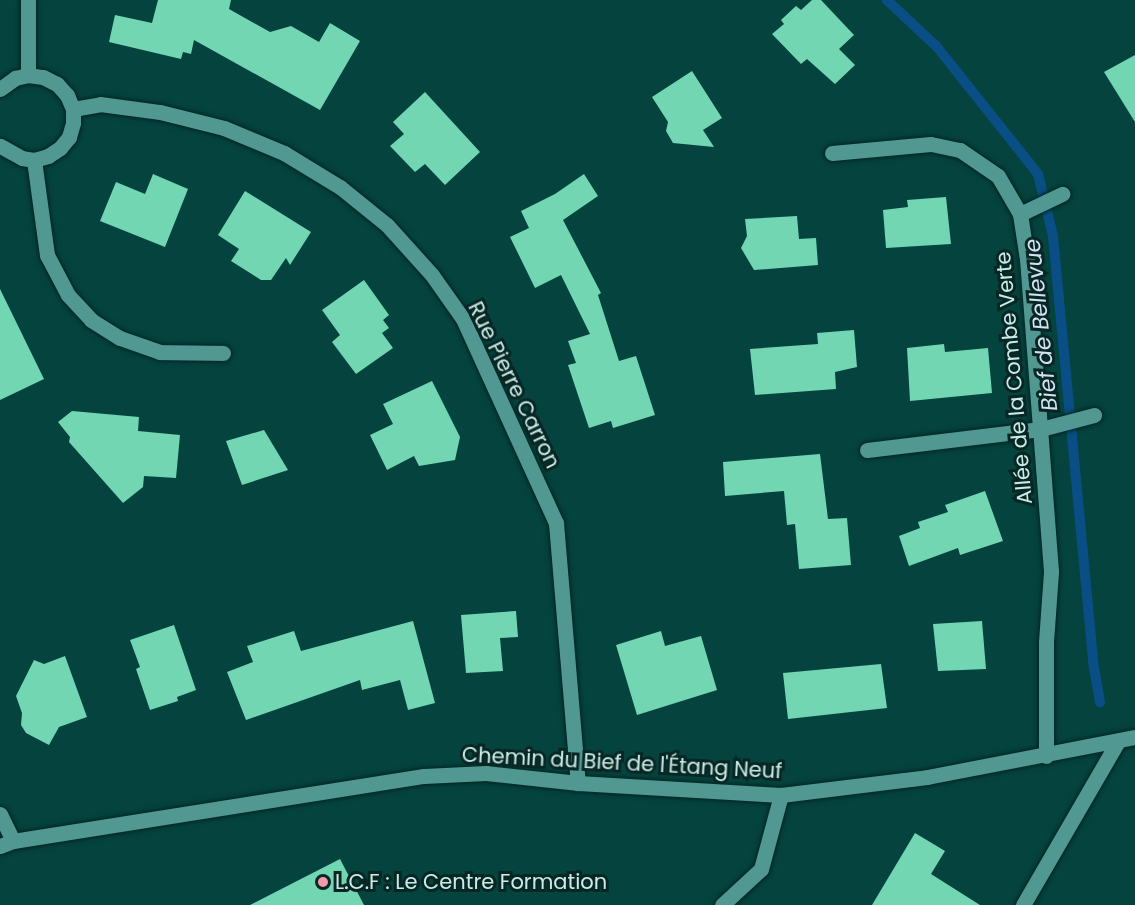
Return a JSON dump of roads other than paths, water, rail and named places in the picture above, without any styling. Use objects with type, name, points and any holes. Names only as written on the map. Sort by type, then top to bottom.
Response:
[{"type":"street","points":[[28,0],[28,75]]},
{"type":"street","points":[[0,89],[15,78],[28,75],[44,76],[57,84],[67,95],[73,109],[73,123],[69,137],[60,148],[48,156],[34,160],[10,154],[0,146]]},
{"type":"street","name":"Rue Pierre Carron","points":[[73,109],[100,104],[160,112],[224,128],[284,153],[340,187],[387,225],[432,275],[463,320],[556,523],[578,783]]},
{"type":"street","name":"Allée de la Combe Verte","points":[[832,153],[931,144],[960,150],[998,176],[1020,214],[1027,258],[1051,572],[1046,642],[1046,756]]},
{"type":"street","points":[[34,160],[47,255],[68,295],[92,320],[120,338],[160,352],[223,353]]},
{"type":"street","points":[[1020,214],[1062,194]]},
{"type":"street","points":[[867,450],[1041,429],[1094,415]]},
{"type":"street","name":"Chemin du Bief de l'Étang Neuf","points":[[6,844],[424,776],[486,773],[578,783],[781,795],[927,777],[1046,756],[1135,737]]},
{"type":"street","points":[[1023,905],[1118,741]]},
{"type":"street","points":[[722,905],[760,869],[781,795]]},
{"type":"street","points":[[0,814],[6,844]]},
{"type":"waterway","name":"Bief de Bellevue","points":[[887,0],[937,47],[1038,174],[1053,236],[1093,662],[1100,702]]},
{"type":"place","name":"L.C.F : Le Centre Formation","points":[[323,882]]}]
